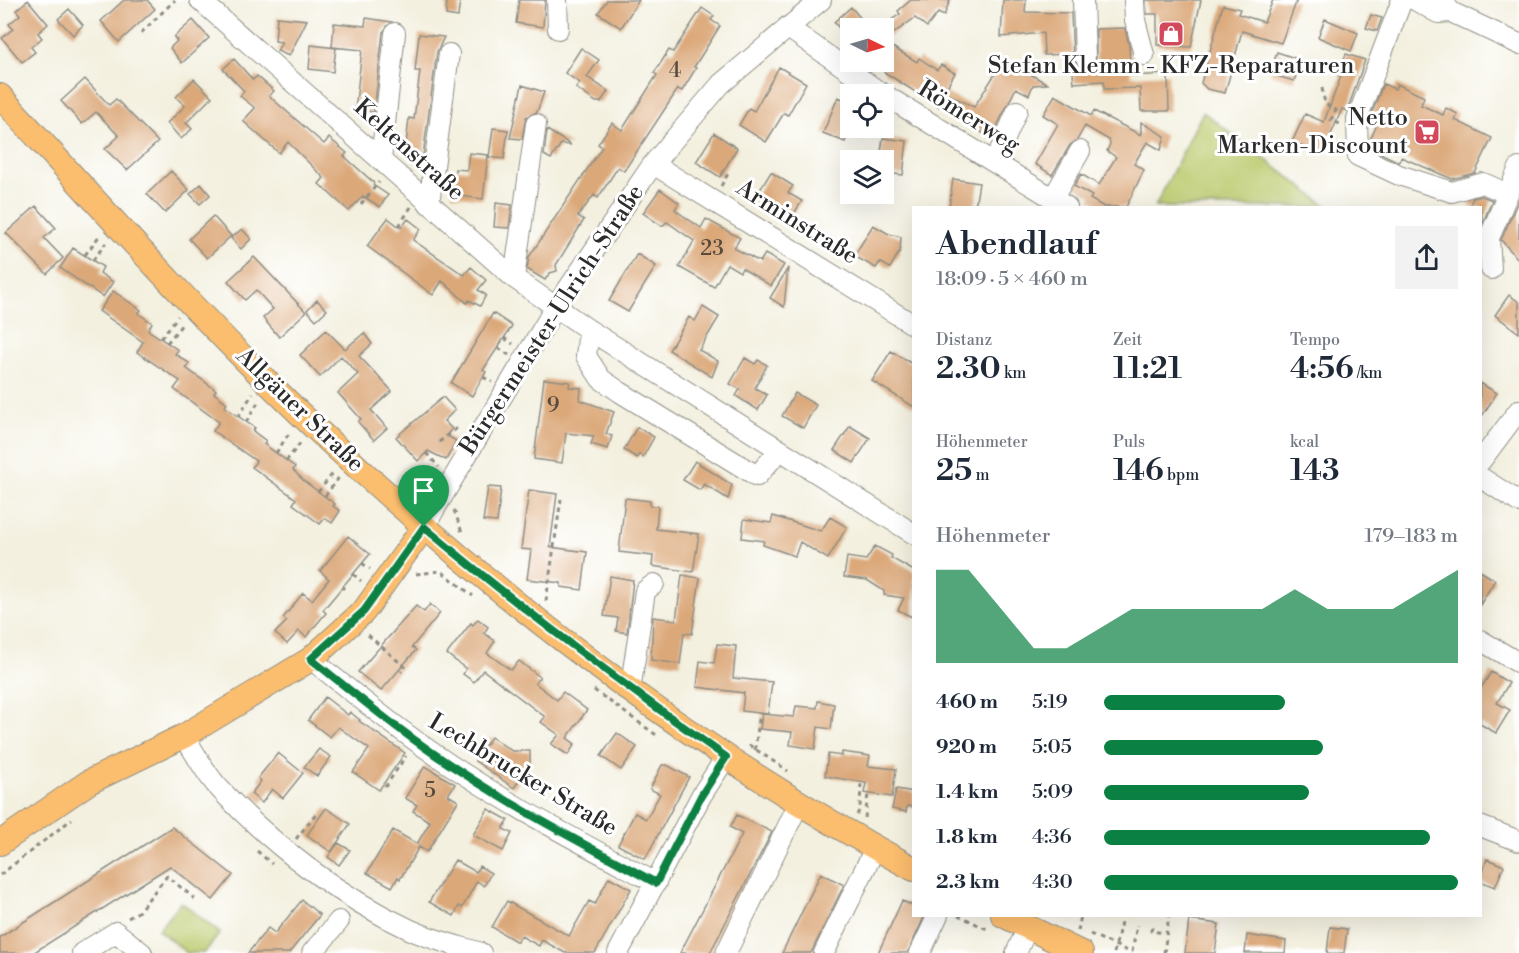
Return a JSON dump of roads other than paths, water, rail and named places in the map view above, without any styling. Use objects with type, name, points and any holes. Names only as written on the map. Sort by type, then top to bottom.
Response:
[{"type":"main road","name":"Allgäuer Straße","points":[[0,96],[190,302],[308,421],[424,527],[535,619],[630,691],[726,757],[912,867]]},
{"type":"main road","name":"Bürgermeister-Ulrich-Straße","points":[[0,843],[89,782],[184,736],[311,659],[353,622],[377,594],[424,527]]},
{"type":"main road","points":[[1007,917],[1081,953]]},
{"type":"street","name":"Keltenstraße","points":[[200,0],[514,278],[589,330],[912,533]]},
{"type":"street","points":[[557,0],[558,28]]},
{"type":"street","name":"Bürgermeister-Ulrich-Straße","points":[[424,527],[555,308],[653,164],[721,84],[820,0]]},
{"type":"street","points":[[1083,0],[1085,57]]},
{"type":"street","points":[[1134,0],[1135,20],[1144,55]]},
{"type":"street","points":[[1402,0],[1357,119],[1358,156],[1399,175],[1452,192],[1484,179],[1508,194]]},
{"type":"street","points":[[1415,0],[1438,13],[1447,6],[1519,44]]},
{"type":"street","name":"Römerweg","points":[[787,27],[878,91],[1060,202]]},
{"type":"street","points":[[386,164],[395,33]]},
{"type":"street","points":[[429,204],[449,54]]},
{"type":"street","points":[[995,162],[1017,111]]},
{"type":"street","points":[[514,278],[536,124]]},
{"type":"street","points":[[1060,202],[1080,152]]},
{"type":"street","name":"Arminstraße","points":[[653,164],[912,324]]},
{"type":"street","points":[[1491,269],[1489,238],[1519,168]]},
{"type":"street","points":[[589,330],[586,356],[601,379],[620,392],[758,476],[779,451]]},
{"type":"street","points":[[1482,459],[1519,410]]},
{"type":"street","points":[[1482,478],[1519,502]]},
{"type":"street","points":[[630,691],[645,591],[654,584]]},
{"type":"street","points":[[1482,641],[1519,663]]},
{"type":"street","name":"Lechbrucker Straße","points":[[311,659],[417,741],[521,810],[656,883]]},
{"type":"street","points":[[184,736],[217,785],[288,850],[353,899],[413,931],[481,953]]},
{"type":"street","points":[[618,953],[705,788],[726,757]]},
{"type":"street","points":[[726,953],[800,801]]},
{"type":"street","points":[[1482,827],[1519,841]]},
{"type":"street","points":[[824,953],[860,838]]},
{"type":"street","points":[[920,953],[937,917]]},
{"type":"street","points":[[312,953],[339,921]]},
{"type":"street","points":[[1016,953],[1028,927]]},
{"type":"street","points":[[82,953],[116,932],[142,953]]},
{"type":"place","name":"Stefan Klemm - KFZ-Reparaturen","points":[[1171,34]]},
{"type":"place","name":"Netto Marken-Discount","points":[[1427,132]]}]
